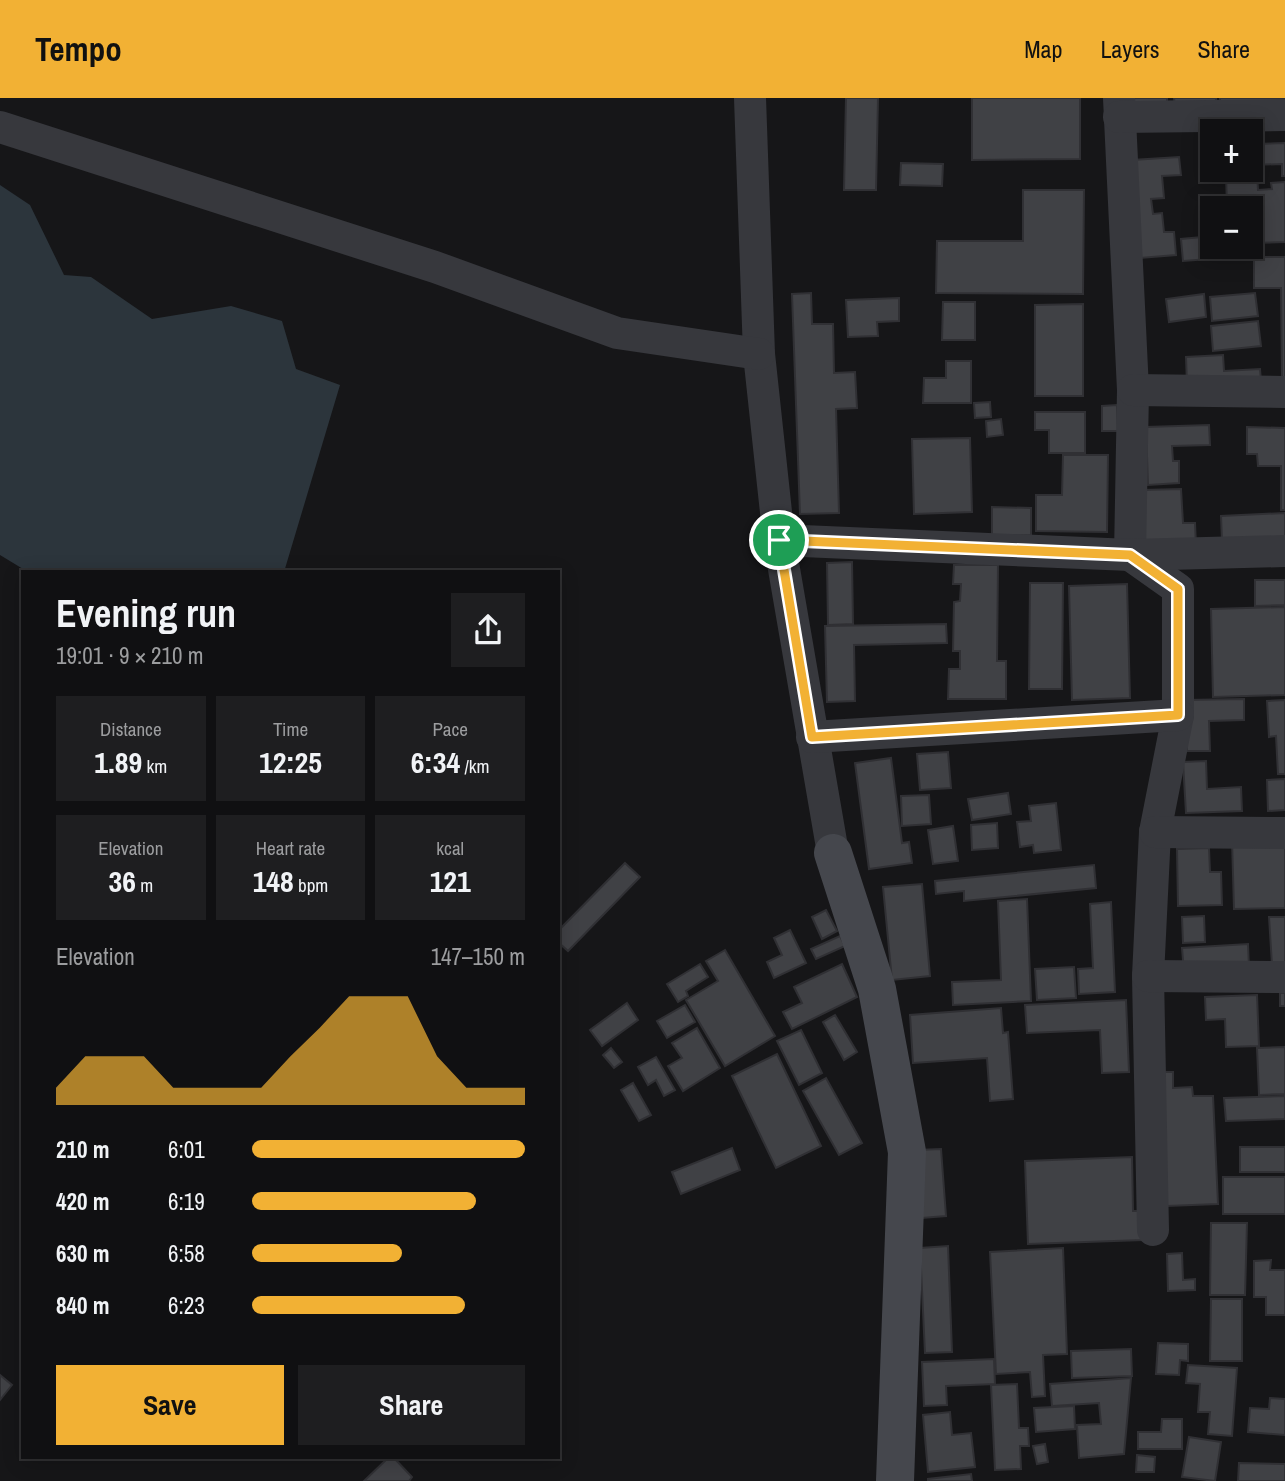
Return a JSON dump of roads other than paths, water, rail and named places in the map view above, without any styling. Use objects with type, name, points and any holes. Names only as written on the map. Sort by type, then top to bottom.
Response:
[{"type":"street","points":[[750,98],[759,354],[779,540],[833,853],[877,989],[907,1152],[895,1481]]},
{"type":"street","points":[[1130,555],[1133,390],[1119,107],[1285,115]]},
{"type":"street","points":[[0,127],[435,267],[617,333],[759,354]]},
{"type":"street","points":[[1133,390],[1285,392]]},
{"type":"street","points":[[779,540],[1130,555],[1285,551]]},
{"type":"street","points":[[1130,555],[1178,589],[1178,715],[1155,832],[1148,976],[1153,1230]]},
{"type":"street","points":[[812,737],[1178,715]]},
{"type":"street","points":[[1155,832],[1285,833]]},
{"type":"street","points":[[1148,976],[1285,976]]}]
